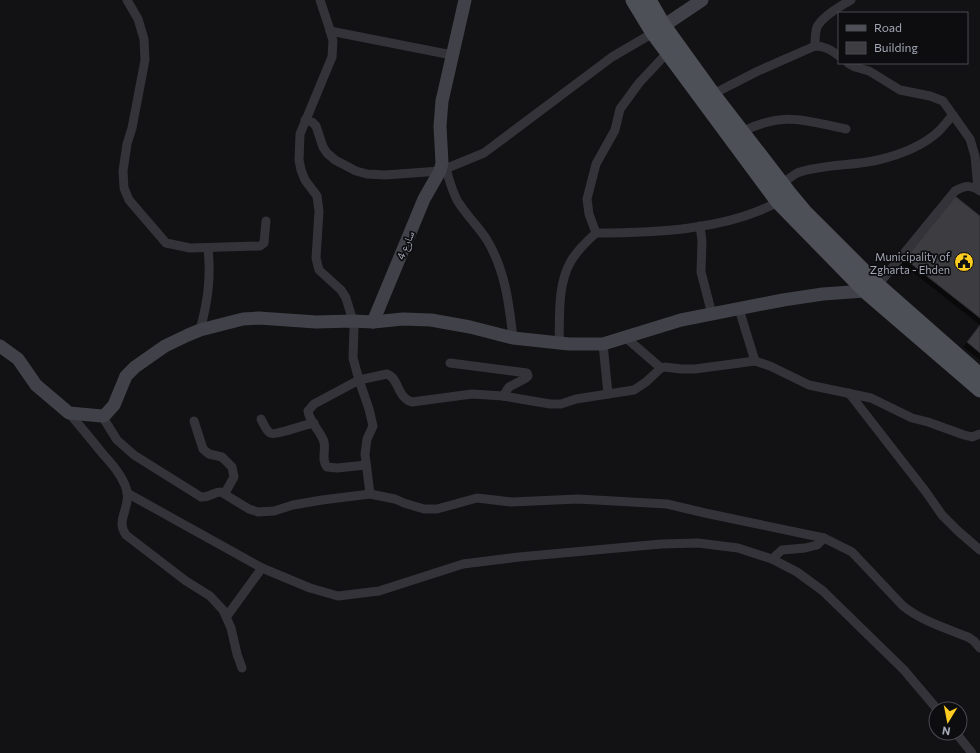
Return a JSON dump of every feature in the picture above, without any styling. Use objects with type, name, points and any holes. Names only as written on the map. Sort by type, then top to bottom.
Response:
[{"type":"main road","points":[[443,170],[440,126],[442,101],[465,0]]},
{"type":"main road","points":[[633,0],[713,94],[805,212],[871,288],[980,390]]},
{"type":"main road","points":[[649,0],[658,30],[668,52],[778,202],[830,254],[980,375]]},
{"type":"main road","points":[[658,30],[702,0]]},
{"type":"main road","name":"سارع 4","points":[[373,322],[424,199],[443,170]]},
{"type":"main road","points":[[0,346],[18,359],[36,385],[69,413],[105,416],[114,405],[126,376],[135,367],[165,346],[200,330],[243,319],[260,318],[316,322],[373,322],[403,319],[431,320],[470,327],[513,338],[559,343],[603,344],[681,320],[783,300],[871,288]]},
{"type":"street","points":[[127,0],[138,19],[144,39],[145,60],[134,121],[127,144],[123,171],[124,188],[129,200],[166,242],[190,248],[260,246],[264,243],[266,221]]},
{"type":"street","points":[[320,0],[333,41],[332,57],[300,134],[300,170],[305,180],[317,196],[319,228],[316,258],[319,270],[341,290],[346,298],[353,321],[353,358],[369,409],[372,426],[366,444],[366,465],[370,494]]},
{"type":"street","points":[[815,46],[816,32],[820,22],[852,0]]},
{"type":"street","points":[[306,120],[312,122],[316,126],[323,147],[327,153],[335,160],[356,171],[367,174],[385,175],[443,170],[484,153],[612,58],[658,30]]},
{"type":"street","points":[[330,31],[452,55]]},
{"type":"street","points":[[713,94],[764,68],[815,46],[823,46],[828,48],[838,55]]},
{"type":"street","points":[[596,233],[589,214],[587,199],[596,164],[615,130],[620,109],[639,83],[668,52]]},
{"type":"street","points":[[849,64],[854,68],[869,71],[900,90],[938,98],[942,101],[970,139],[973,146],[979,190]]},
{"type":"street","points":[[782,184],[797,174],[878,160],[913,148],[939,131],[953,115]]},
{"type":"street","points":[[742,132],[758,124],[781,119],[816,122],[846,129]]},
{"type":"street","points":[[443,170],[457,200],[486,240],[499,264],[506,288],[513,338]]},
{"type":"street","points":[[871,288],[955,191],[968,186],[972,186],[979,190]]},
{"type":"street","points":[[559,343],[561,296],[567,270],[571,260],[596,233],[653,231],[700,226],[742,217],[778,202]]},
{"type":"street","points":[[700,226],[702,241],[701,272],[712,314]]},
{"type":"street","points":[[200,330],[210,283],[208,248]]},
{"type":"street","points":[[739,309],[755,361]]},
{"type":"street","points":[[625,337],[661,368]]},
{"type":"street","points":[[603,344],[608,394]]},
{"type":"street","points":[[366,465],[332,469],[327,467],[324,462],[324,444],[308,413],[308,410],[314,404],[359,380],[389,374],[403,397],[412,402],[472,394],[503,396],[550,404],[561,404],[576,399],[634,390],[646,382],[661,368],[666,367],[681,370],[695,369],[755,361],[770,366],[810,386],[878,400],[912,418],[964,435],[972,437],[980,434]]},
{"type":"street","points":[[450,363],[527,373],[528,376],[526,378],[509,387],[503,396]]},
{"type":"street","points":[[849,393],[942,515],[980,550]]},
{"type":"street","points":[[69,413],[117,470],[125,486],[128,503],[121,525],[126,535],[186,581],[210,596],[223,610],[231,628],[242,668]]},
{"type":"street","points":[[102,416],[117,440],[134,455],[201,497],[207,497],[217,492],[225,493],[249,509],[258,512],[266,512],[322,500],[370,494],[395,499],[424,509],[437,509],[477,498],[511,502],[578,499],[667,504],[824,538],[852,552],[903,606],[911,612],[919,617],[968,637],[980,648]]},
{"type":"street","points":[[261,419],[268,431],[273,434],[278,434],[299,426],[314,423]]},
{"type":"street","points":[[194,421],[203,449],[208,454],[222,458],[232,467],[234,477],[225,493]]},
{"type":"street","points":[[127,493],[262,568],[310,588],[338,596],[379,591],[463,564],[519,557],[698,543],[738,548],[772,559],[797,572],[823,591],[904,670],[930,701]]},
{"type":"street","points":[[772,559],[782,550],[805,548],[817,545],[824,538]]},
{"type":"street","points":[[226,616],[262,568]]},
{"type":"street","points":[[962,741],[972,753]]},
{"type":"building","points":[[955,196],[980,216],[980,318],[905,259]]},
{"type":"building","points":[[980,325],[980,353],[967,342]]},
{"type":"place","name":"Municipality of Zgharta - Ehden","points":[[964,262]]}]
